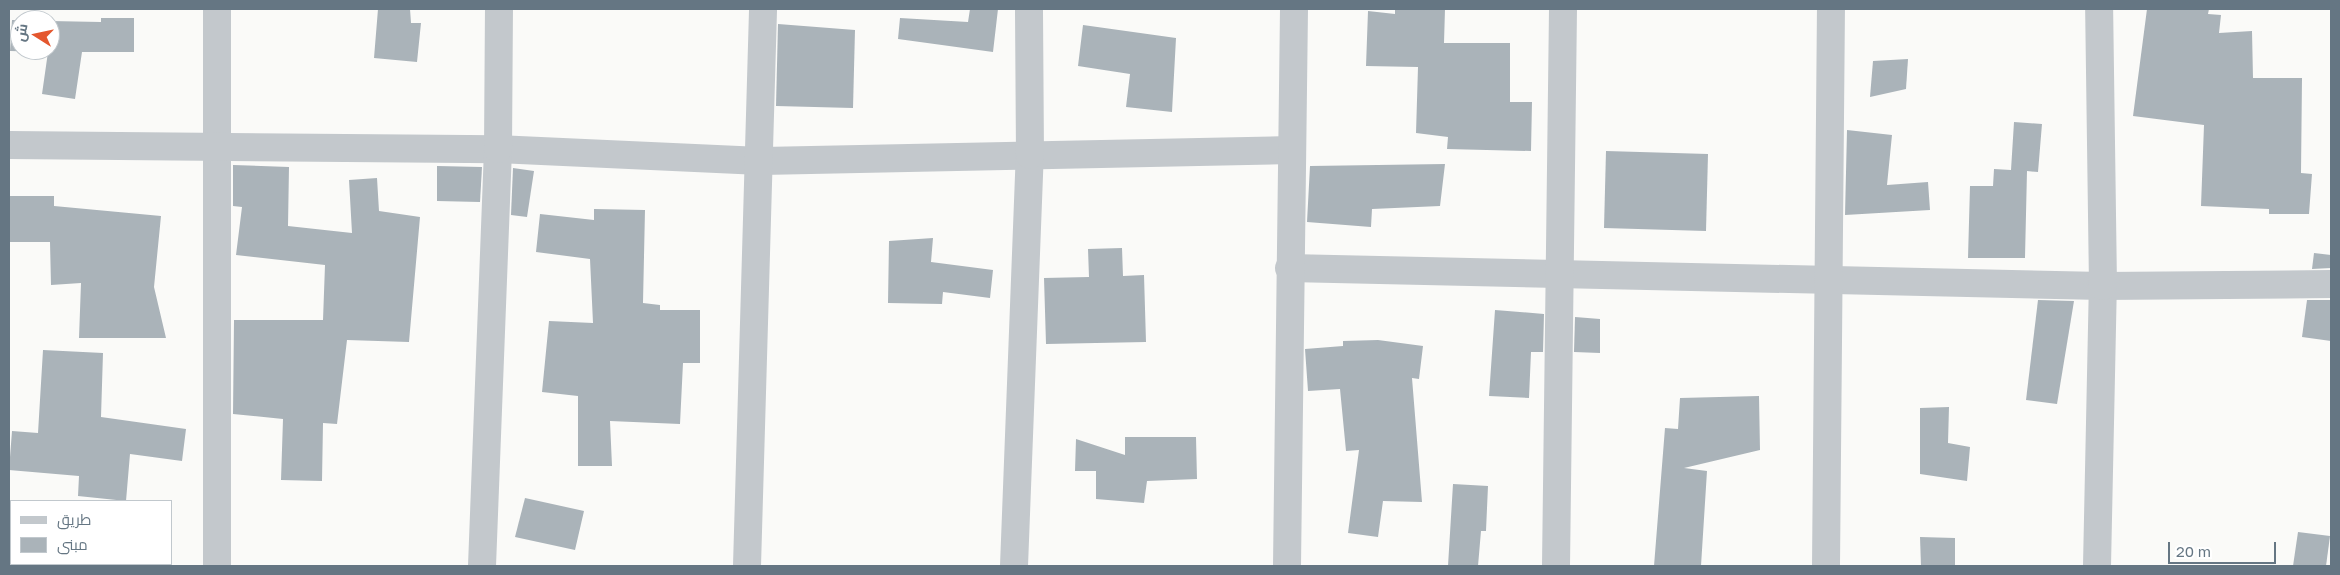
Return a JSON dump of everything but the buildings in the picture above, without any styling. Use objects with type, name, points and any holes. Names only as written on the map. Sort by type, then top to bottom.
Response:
[{"type":"street","points":[[217,9],[215,146],[217,566]]},
{"type":"street","points":[[482,566],[498,149],[499,9]]},
{"type":"street","points":[[747,566],[761,161],[763,9]]},
{"type":"street","points":[[1014,566],[1030,155],[1029,9]]},
{"type":"street","points":[[1287,566],[1289,268],[1294,9]]},
{"type":"street","points":[[1556,566],[1563,9]]},
{"type":"street","points":[[1826,566],[1831,9]]},
{"type":"street","points":[[2097,566],[2103,286],[2099,9]]},
{"type":"street","points":[[9,145],[498,149],[761,161],[1292,150]]},
{"type":"street","points":[[1289,268],[2103,286],[2331,284]]}]
